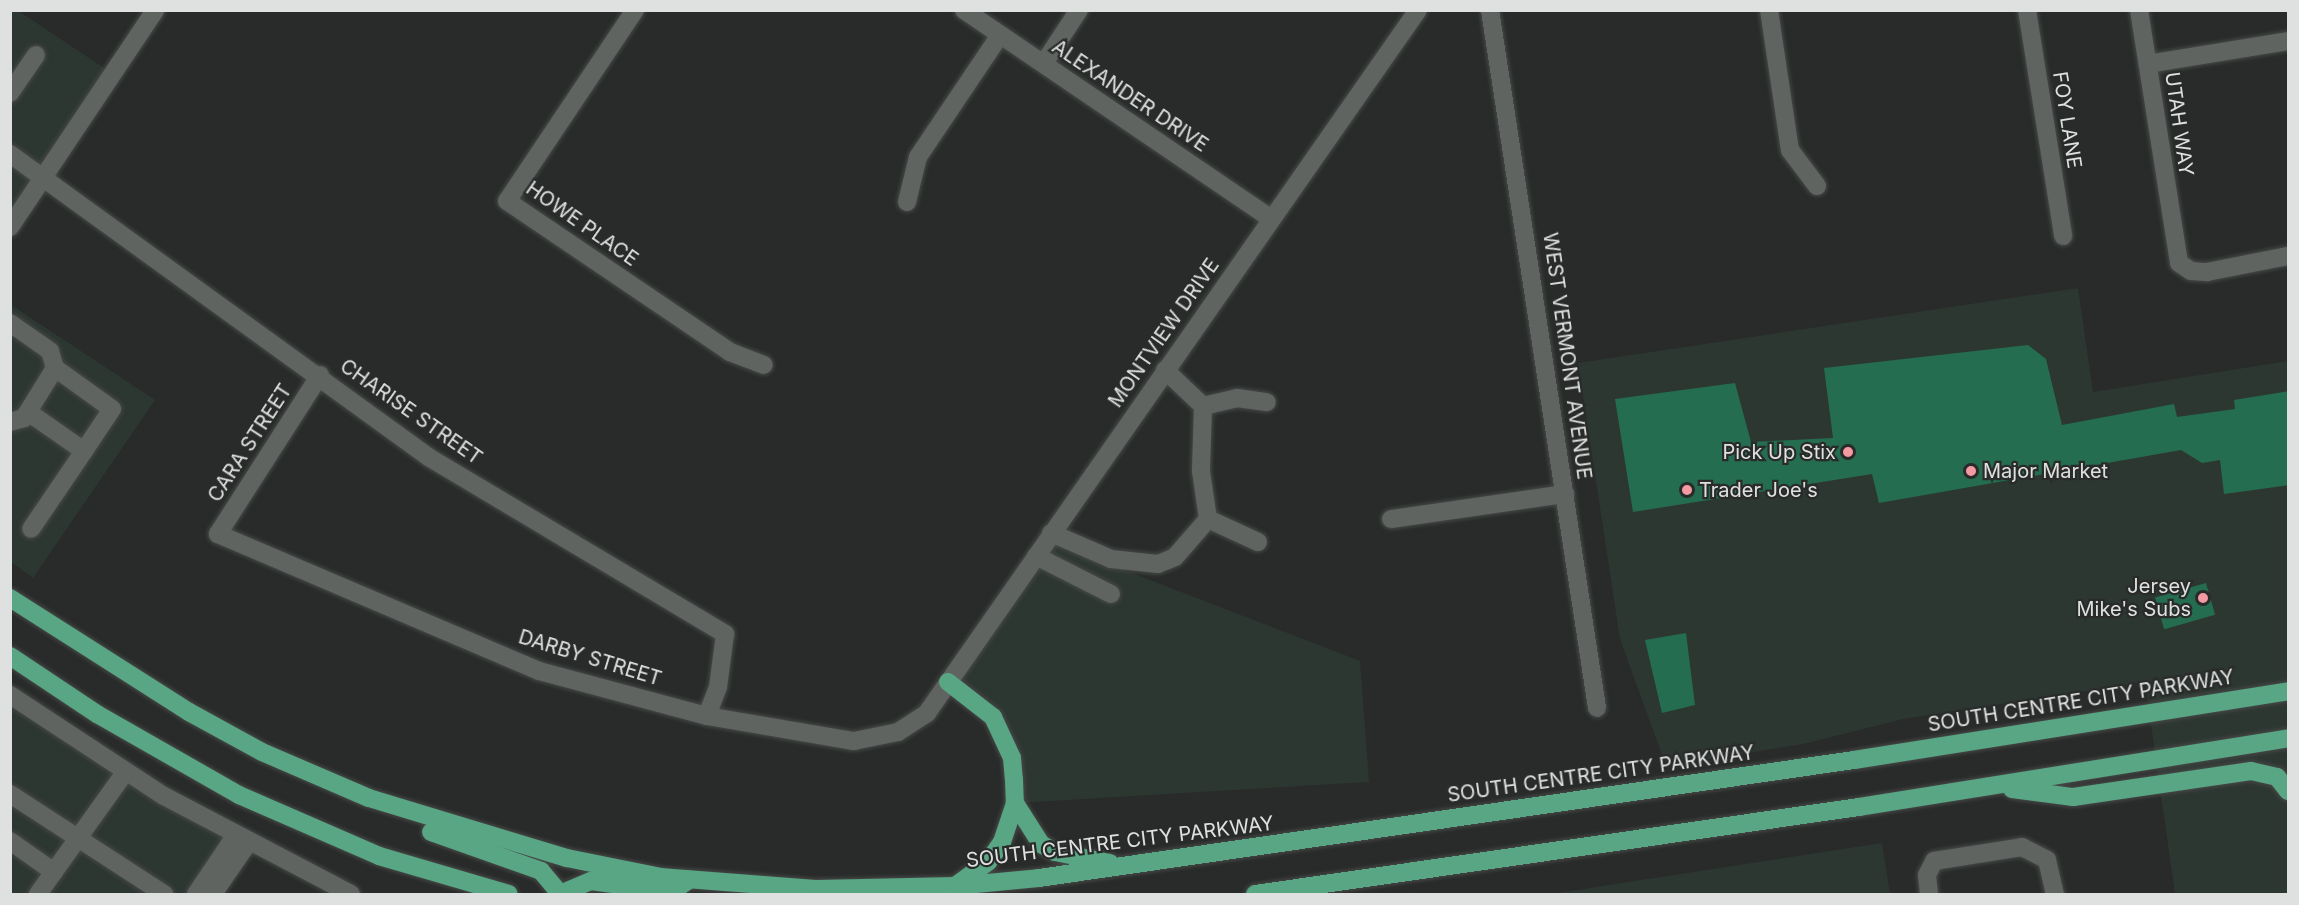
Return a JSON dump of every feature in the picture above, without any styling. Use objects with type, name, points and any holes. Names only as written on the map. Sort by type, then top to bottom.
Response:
[{"type":"highway","name":"SOUTH CENTRE CITY PARKWAY","points":[[10,598],[189,712],[262,752],[369,798],[567,858],[689,880],[816,889],[955,886],[1126,866],[1842,762],[2289,691]]},
{"type":"highway","points":[[10,656],[97,714],[239,795],[379,856],[509,894]]},
{"type":"highway","points":[[948,682],[982,706],[1000,728],[1012,758],[1015,803],[1002,842],[988,862],[955,886]]},
{"type":"highway","points":[[1255,894],[1993,787],[2289,738]]},
{"type":"highway","points":[[1993,787],[2073,797],[2251,771],[2277,777],[2289,790]]},
{"type":"highway","points":[[369,798],[427,831],[541,871],[560,894],[591,881],[671,892],[689,880]]},
{"type":"highway","points":[[1015,803],[1041,844],[1055,852],[1126,866]]},
{"type":"street","points":[[10,228],[45,179],[155,10]]},
{"type":"street","name":"HOWE PLACE","points":[[635,10],[507,201],[730,352],[764,365]]},
{"type":"street","name":"ALEXANDER DRIVE","points":[[964,10],[1271,219]]},
{"type":"street","points":[[1044,63],[1079,10]]},
{"type":"street","name":"MONTVIEW DRIVE","points":[[948,682],[1418,10]]},
{"type":"street","name":"WEST VERMONT AVENUE","points":[[1490,10],[1597,708]]},
{"type":"street","points":[[1769,10],[1790,150],[1816,186]]},
{"type":"street","name":"FOY LANE","points":[[2026,10],[2063,236]]},
{"type":"street","name":"UTAH WAY","points":[[2139,10],[2174,245],[2179,263],[2191,271],[2207,272],[2289,256]]},
{"type":"street","points":[[907,202],[918,158],[1000,35]]},
{"type":"street","points":[[2148,64],[2289,41]]},
{"type":"street","points":[[12,89],[36,55]]},
{"type":"street","name":"CHARISE STREET","points":[[10,154],[320,375],[430,458],[725,634],[718,687],[707,716]]},
{"type":"street","points":[[10,323],[50,351],[55,368],[112,409],[32,529]]},
{"type":"street","points":[[10,422],[28,412],[55,368]]},
{"type":"street","points":[[1051,533],[1111,559],[1158,564],[1175,557],[1208,519],[1202,471],[1203,406],[1165,370]]},
{"type":"street","name":"CARA STREET","points":[[218,534],[320,375]]},
{"type":"street","points":[[1203,406],[1237,398],[1267,402]]},
{"type":"street","points":[[28,412],[84,451]]},
{"type":"street","points":[[1391,519],[1565,494]]},
{"type":"street","points":[[1208,519],[1258,542]]},
{"type":"street","name":"DARBY STREET","points":[[218,534],[538,670],[707,716],[855,741],[898,732],[927,713],[948,682]]},
{"type":"street","points":[[1035,556],[1111,594]]},
{"type":"street","points":[[10,695],[126,771],[241,840],[351,894]]},
{"type":"street","points":[[38,894],[126,771]]},
{"type":"street","points":[[10,795],[164,894]]},
{"type":"street","points":[[196,894],[241,840]]},
{"type":"street","points":[[213,894],[241,840]]},
{"type":"street","points":[[10,841],[54,872]]},
{"type":"street","points":[[1929,894],[1927,875],[1934,861],[2022,848],[2047,860],[2055,894]]},
{"type":"shaded area","points":[[17,10],[113,74],[11,226],[10,11]]},
{"type":"shaded area","points":[[2078,288],[2093,392],[2288,361],[2288,894],[2175,894],[2145,682],[1903,719],[1803,744],[1666,766],[1620,639],[1578,363]]},
{"type":"shaded area","points":[[10,304],[155,400],[33,578],[11,562]]},
{"type":"shaded area","points":[[1046,540],[1360,661],[1369,782],[1015,803],[1006,739],[948,682]]},
{"type":"shaded area","points":[[10,695],[248,843],[213,894],[11,894]]},
{"type":"shaded area","points":[[1882,843],[1890,894],[1552,894],[1628,882]]},
{"type":"building","points":[[2028,345],[2046,359],[2062,425],[2174,404],[2177,417],[2235,409],[2234,400],[2289,391],[2289,485],[2224,494],[2220,460],[2202,463],[2181,450],[1879,503],[1872,474],[1633,512],[1615,399],[1735,383],[1751,442],[1833,438],[1824,368]]},
{"type":"building","points":[[2206,583],[2215,615],[2164,629],[2155,598]]},
{"type":"building","points":[[1686,633],[1695,705],[1662,713],[1645,640]]},
{"type":"place","name":"Pick Up Stix","points":[[1848,452]]},
{"type":"place","name":"Major Market","points":[[1971,471]]},
{"type":"place","name":"Trader Joe's","points":[[1687,490]]},
{"type":"place","name":"Jersey Mike's Subs","points":[[2203,598]]}]
